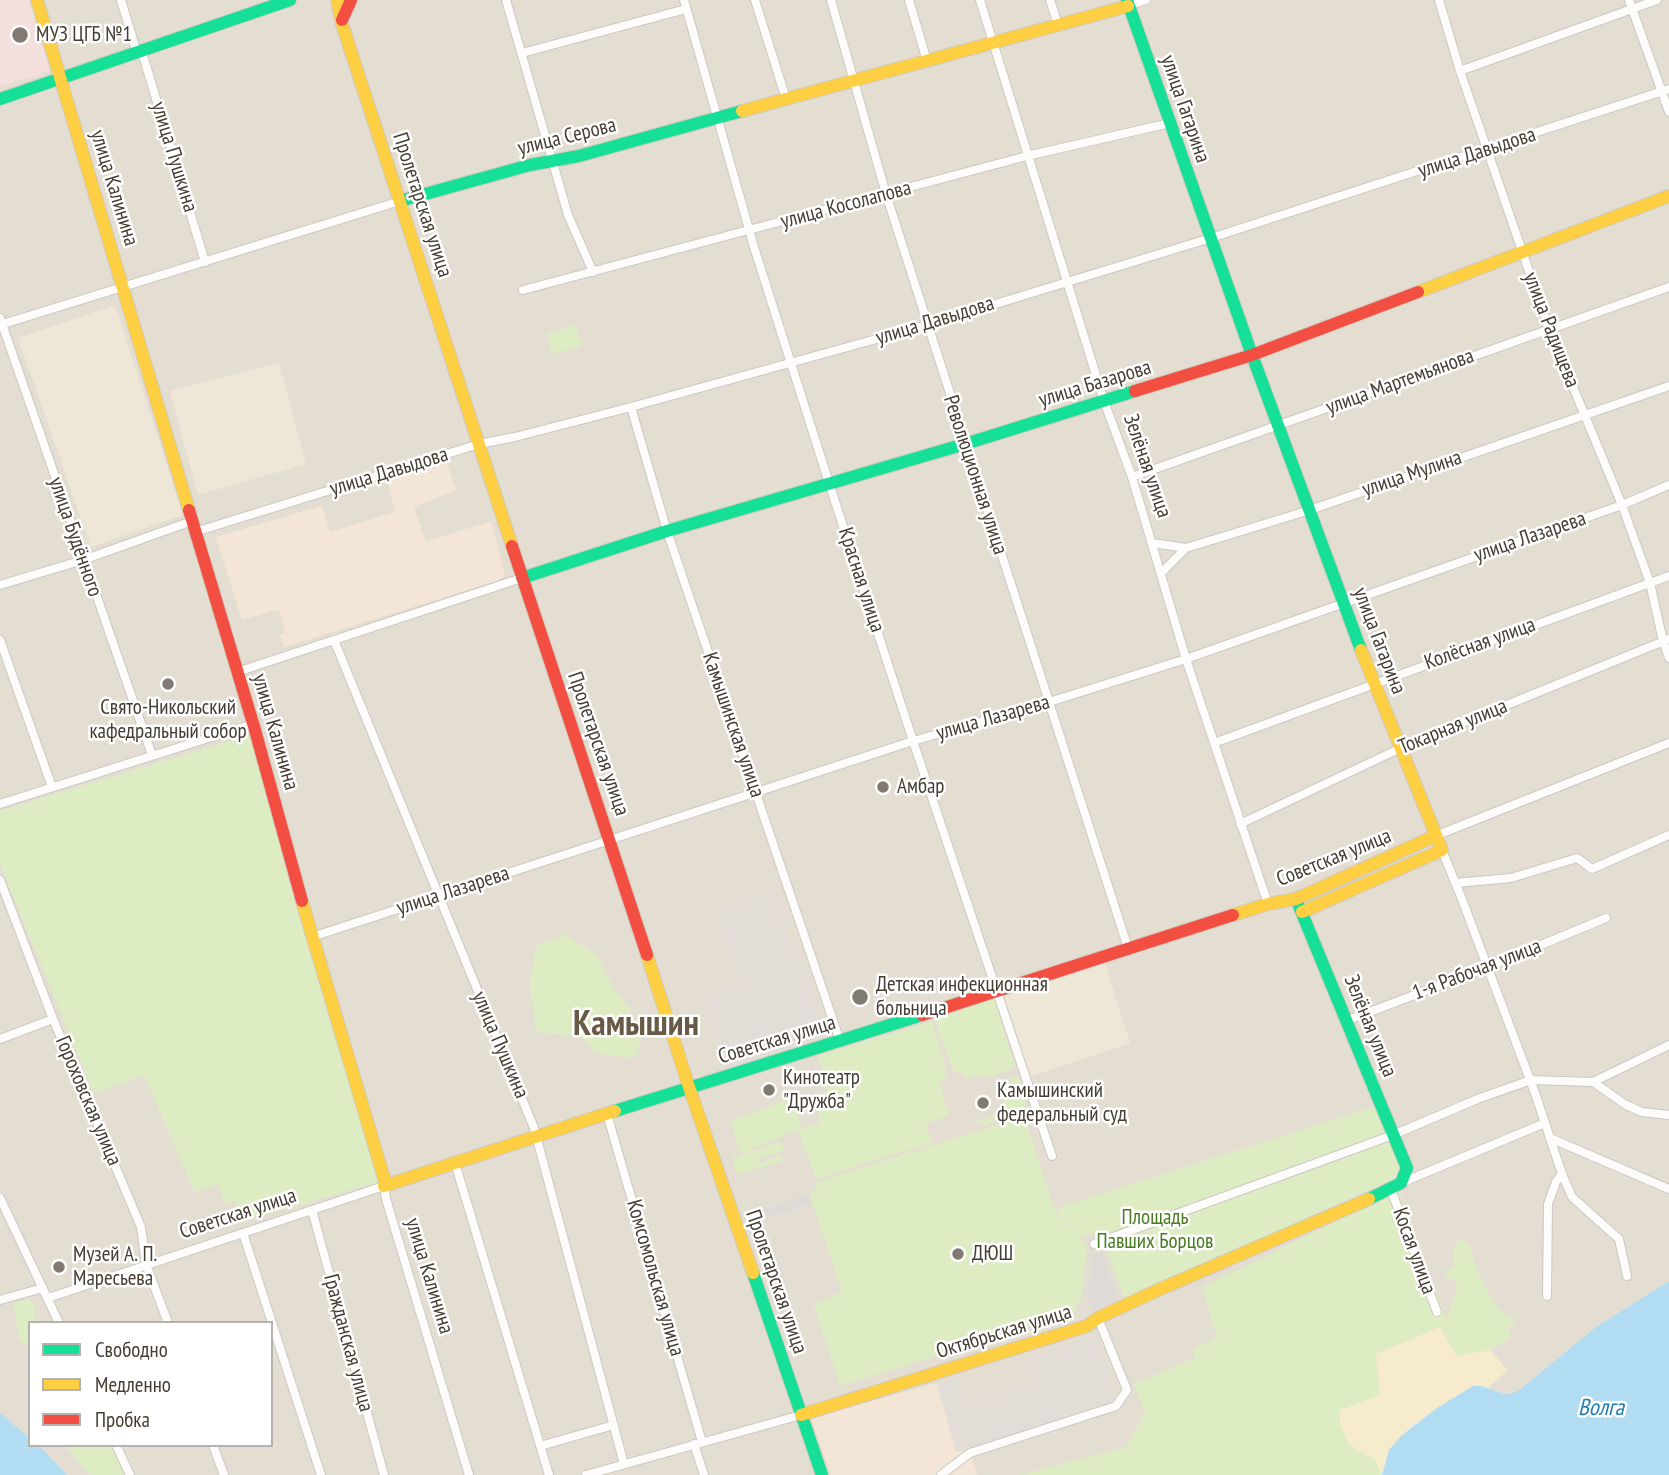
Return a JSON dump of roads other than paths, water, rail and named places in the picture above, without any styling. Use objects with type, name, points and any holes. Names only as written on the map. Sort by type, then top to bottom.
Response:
[{"type":"street","name":"улица Калинина","points":[[37,0],[253,723],[312,937],[386,1185],[386,1199],[469,1475]]},
{"type":"street","name":"улица Пушкина","points":[[121,0],[205,262]]},
{"type":"street","points":[[0,99],[290,0]]},
{"type":"street","name":"Пролетарская улица","points":[[337,0],[342,24],[610,839],[688,1087],[822,1475]]},
{"type":"street","points":[[342,24],[343,13],[351,0]]},
{"type":"street","points":[[506,0],[568,215],[593,271]]},
{"type":"street","points":[[755,0],[786,99]]},
{"type":"street","name":"Революционная улица","points":[[831,0],[886,194],[927,325],[1128,948]]},
{"type":"street","points":[[909,0],[927,61]]},
{"type":"street","name":"Зелёная улица","points":[[980,0],[1104,401],[1132,477],[1186,659],[1268,904]]},
{"type":"street","points":[[1050,0],[1058,25]]},
{"type":"street","name":"улица Серова","points":[[1,322],[124,288],[400,201],[579,156],[1146,0]]},
{"type":"street","name":"улица Радищева","points":[[1439,0],[1460,71],[1549,329],[1622,505],[1650,583],[1669,658]]},
{"type":"street","points":[[1460,71],[1630,4],[1657,0]]},
{"type":"street","name":"улица Гагарина","points":[[1128,3],[1252,355],[1373,683],[1488,967],[1531,1080],[1562,1174],[1572,1197],[1619,1239],[1628,1276]]},
{"type":"street","points":[[1630,4],[1666,90],[1669,112]]},
{"type":"street","points":[[522,53],[685,5]]},
{"type":"street","name":"Красная улица","points":[[685,5],[750,231],[830,484],[1052,1156]]},
{"type":"street","name":"улица Давыдова","points":[[0,585],[479,444],[631,407],[927,325],[1211,238],[1666,90]]},
{"type":"street","name":"улица Косолапова","points":[[523,290],[1027,156],[1170,123]]},
{"type":"street","name":"улица Базарова","points":[[522,578],[667,531],[1252,355],[1669,195]]},
{"type":"street","name":"улица Мартемьянова","points":[[1132,477],[1669,287]]},
{"type":"street","name":"улица Будённого","points":[[1,322],[152,755]]},
{"type":"street","name":"улица Мулина","points":[[1161,572],[1186,548],[1310,510],[1669,386]]},
{"type":"street","name":"Камышинская улица","points":[[631,407],[667,531],[839,1041]]},
{"type":"street","name":"улица Лазарева","points":[[312,937],[913,741],[1186,659],[1622,505],[1669,485]]},
{"type":"street","points":[[1152,542],[1186,548]]},
{"type":"street","name":"Колёсная улица","points":[[1214,743],[1669,576]]},
{"type":"street","points":[[237,671],[522,578]]},
{"type":"street","points":[[0,640],[52,788]]},
{"type":"street","name":"улица Пушкина","points":[[334,640],[537,1137],[624,1464]]},
{"type":"street","name":"Токарная улица","points":[[1240,824],[1401,748],[1666,640]]},
{"type":"street","points":[[0,804],[253,723]]},
{"type":"street","name":"Советская улица","points":[[48,1298],[688,1087],[1268,904],[1296,899],[1435,836],[1669,743]]},
{"type":"street","points":[[1455,883],[1511,878],[1577,858],[1592,869],[1669,835]]},
{"type":"street","points":[[1302,912],[1441,850]]},
{"type":"street","name":"Гороховская улица","points":[[0,880],[53,1019],[141,1227],[146,1264],[167,1321]]},
{"type":"street","name":"Зелёная улица","points":[[1296,899],[1407,1168],[1396,1186]]},
{"type":"street","name":"1-я Рабочая улица","points":[[1346,1021],[1606,918]]},
{"type":"street","points":[[0,1039],[53,1019]]},
{"type":"street","points":[[1094,1244],[1394,1135],[1480,1098],[1531,1080],[1593,1082],[1669,1045]]},
{"type":"street","points":[[1593,1082],[1626,1105],[1642,1112],[1669,1115]]},
{"type":"street","name":"Комсомольская улица","points":[[607,1114],[698,1443],[704,1475]]},
{"type":"street","points":[[1396,1186],[1545,1123]]},
{"type":"street","points":[[1550,1139],[1669,1189]]},
{"type":"street","points":[[455,1163],[549,1475]]},
{"type":"street","points":[[1547,1296],[1548,1204],[1562,1174]]},
{"type":"street","name":"Октябрьская улица","points":[[586,1475],[801,1415],[1087,1326],[1098,1318],[1208,1267],[1396,1186]]},
{"type":"street","name":"Косая улица","points":[[1396,1186],[1437,1312]]},
{"type":"street","points":[[0,1198],[58,1321]]},
{"type":"street","name":"Гражданская улица","points":[[312,1210],[384,1475]]},
{"type":"street","points":[[243,1233],[271,1321]]},
{"type":"street","points":[[0,1300],[43,1288]]},
{"type":"street","points":[[941,1475],[970,1453],[1116,1406],[1127,1390],[1098,1318]]},
{"type":"street","points":[[273,1326],[321,1475]]},
{"type":"street","points":[[540,1446],[614,1425]]},
{"type":"street","points":[[117,1447],[130,1475]]},
{"type":"street","points":[[214,1447],[224,1475]]},
{"type":"water","name":"Волга","points":[[1669,1281],[1669,1475],[1382,1475],[1389,1450],[1401,1436],[1437,1408],[1473,1386],[1511,1394],[1519,1390],[1596,1327]]},
{"type":"water","points":[[0,1413],[28,1436],[28,1447],[41,1447],[67,1475],[0,1475]]},
{"type":"place","name":"МУЗ ЦГБ №1","points":[[20,35]]},
{"type":"place","name":"Свято-Никольский кафедральный собор","points":[[168,684]]},
{"type":"place","name":"Амбар","points":[[883,787]]},
{"type":"place","name":"Детская инфекционная больница","points":[[860,997]]},
{"type":"place","name":"Кинотеатр \"Дружба\"","points":[[769,1090]]},
{"type":"place","name":"Камышинский федеральный суд","points":[[983,1103]]},
{"type":"place","name":"ДЮШ","points":[[958,1254]]},
{"type":"place","name":"Музей А. П. Маресьева","points":[[59,1267]]},
{"type":"district","name":"Камышин","points":[[636,1025]]},
{"type":"park label","name":"Площадь Павших Борцов","points":[[1155,1230]]}]
